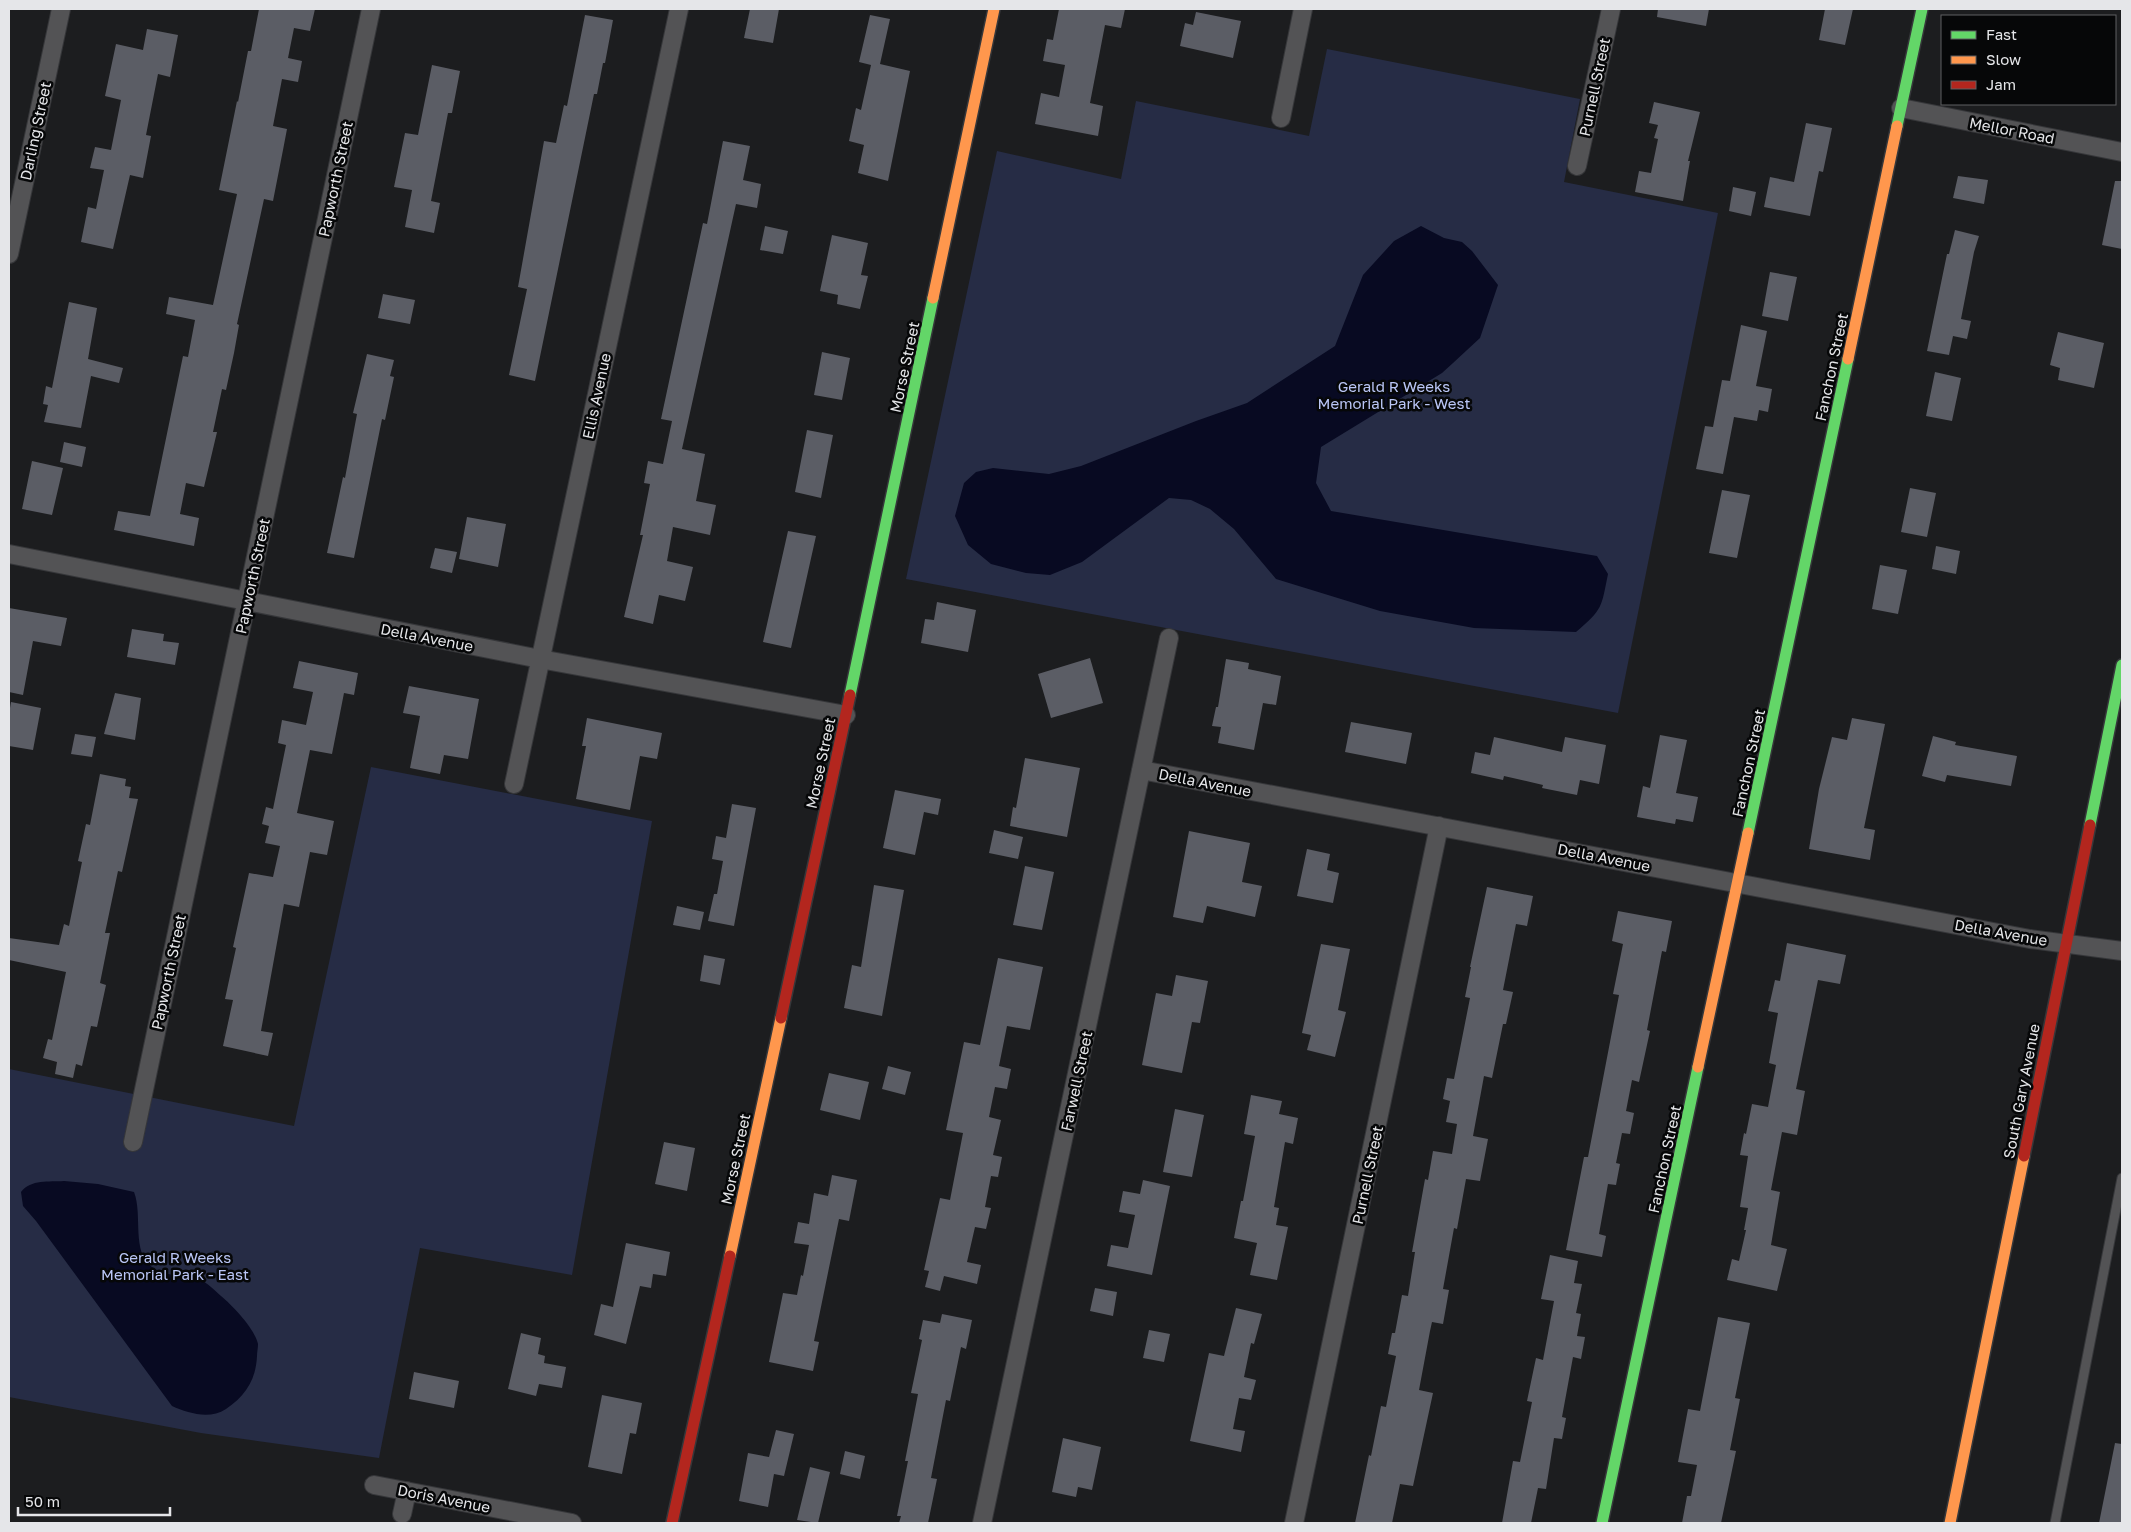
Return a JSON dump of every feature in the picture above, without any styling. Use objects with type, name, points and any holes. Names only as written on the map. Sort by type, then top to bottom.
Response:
[{"type":"street","name":"Darling Street","points":[[9,254],[61,9]]},
{"type":"street","name":"Papworth Street","points":[[133,1142],[371,9]]},
{"type":"street","name":"Ellis Avenue","points":[[514,784],[679,9]]},
{"type":"street","name":"Morse Street","points":[[672,1523],[846,715],[994,9]]},
{"type":"street","points":[[1281,118],[1303,9]]},
{"type":"street","name":"Purnell Street","points":[[1577,166],[1610,9]]},
{"type":"street","name":"Fanchon Street","points":[[1602,1523],[1922,9]]},
{"type":"street","name":"Mellor Road","points":[[1901,108],[2122,152]]},
{"type":"street","name":"Della Avenue","points":[[9,554],[540,659],[846,715]]},
{"type":"street","name":"Farwell Street","points":[[982,1523],[1169,638]]},
{"type":"street","name":"South Gary Avenue","points":[[1950,1523],[2066,943],[2119,692],[2122,665]]},
{"type":"street","name":"Della Avenue","points":[[1141,770],[2030,939],[2122,951]]},
{"type":"street","name":"Purnell Street","points":[[1294,1523],[1440,826]]},
{"type":"street","name":"Doris Avenue","points":[[374,1484],[572,1523]]},
{"type":"street","points":[[402,1514],[407,1490]]},
{"type":"lane","points":[[2056,1523],[2122,1178]]},
{"type":"green space","name":"Gerald R Weeks Memorial Park - West","points":[[1327,49],[1580,99],[1564,182],[1718,213],[1618,713],[906,579],[997,151],[1121,179],[1136,101],[1309,136]]},
{"type":"green space","name":"Gerald R Weeks Memorial Park - East","points":[[371,767],[652,821],[572,1275],[420,1248],[379,1458],[201,1433],[9,1397],[9,1069],[294,1126]]},
{"type":"shaded area","points":[[1421,226],[1444,238],[1462,242],[1472,251],[1498,285],[1480,338],[1442,373],[1321,447],[1316,483],[1331,511],[1597,556],[1608,574],[1602,601],[1596,613],[1576,632],[1474,628],[1380,611],[1276,579],[1234,529],[1210,509],[1191,500],[1169,498],[1082,562],[1050,575],[1026,573],[991,564],[968,545],[955,516],[964,483],[976,472],[993,468],[1049,474],[1081,466],[1247,403],[1335,346],[1363,275],[1394,241]]},
{"type":"shaded area","points":[[64,1181],[98,1184],[134,1192],[138,1211],[139,1243],[146,1260],[152,1267],[163,1273],[194,1278],[206,1283],[243,1318],[253,1332],[258,1344],[256,1364],[249,1386],[233,1404],[219,1412],[206,1415],[192,1413],[172,1406],[23,1206],[21,1192],[25,1188],[35,1183]]},
{"type":"building","points":[[259,9],[315,9],[310,31],[294,28],[288,58],[302,61],[298,82],[282,79],[273,126],[287,129],[283,150],[273,201],[264,199],[237,324],[239,325],[226,390],[222,389],[213,432],[217,432],[204,487],[186,483],[180,514],[199,518],[194,546],[114,530],[118,511],[150,516],[183,356],[188,357],[195,320],[166,314],[169,297],[213,305],[237,194],[219,190],[248,51],[251,51]]},
{"type":"building","points":[[750,9],[779,9],[773,43],[744,38]]},
{"type":"building","points":[[1059,9],[1125,9],[1121,28],[1105,25],[1090,103],[1103,106],[1098,136],[1035,124],[1041,93],[1059,97],[1065,65],[1043,61],[1047,39],[1053,40]]},
{"type":"building","points":[[1658,9],[1709,9],[1706,26],[1657,17]]},
{"type":"building","points":[[1825,9],[1853,9],[1845,45],[1819,40]]},
{"type":"building","points":[[1196,12],[1241,21],[1233,58],[1180,46],[1185,23],[1193,25]]},
{"type":"building","points":[[585,15],[613,20],[605,63],[603,63],[597,94],[594,94],[535,381],[509,375],[527,289],[518,287],[544,141],[556,143],[564,105],[567,106]]},
{"type":"building","points":[[870,15],[890,19],[880,64],[910,71],[888,181],[858,173],[864,145],[849,141],[856,108],[861,110],[871,65],[859,62]]},
{"type":"building","points":[[147,29],[178,35],[170,77],[158,74],[146,135],[151,136],[143,178],[130,175],[113,249],[81,242],[88,207],[96,209],[104,170],[90,168],[95,147],[111,150],[121,100],[105,96],[116,44],[143,50]]},
{"type":"building","points":[[432,65],[460,71],[452,113],[448,113],[431,201],[440,203],[434,233],[405,227],[412,190],[394,187],[405,133],[418,135]]},
{"type":"building","points":[[1654,102],[1700,112],[1688,161],[1690,161],[1683,201],[1635,192],[1639,171],[1651,173],[1658,139],[1654,138],[1658,125],[1649,123]]},
{"type":"building","points":[[1806,123],[1832,128],[1823,172],[1819,171],[1810,216],[1764,207],[1770,177],[1794,182]]},
{"type":"building","points":[[723,141],[750,146],[743,180],[761,184],[757,208],[736,204],[682,449],[705,454],[696,501],[716,505],[710,535],[673,527],[667,561],[693,567],[685,601],[659,595],[653,624],[624,617],[643,535],[640,535],[650,484],[644,483],[648,461],[663,464],[672,421],[661,419],[703,223],[707,224]]},
{"type":"building","points":[[1958,176],[1988,180],[1984,204],[1953,198]]},
{"type":"building","points":[[2115,181],[2122,181],[2122,249],[2102,245]]},
{"type":"building","points":[[1733,187],[1756,192],[1751,216],[1729,211]]},
{"type":"building","points":[[765,226],[788,231],[783,254],[760,250]]},
{"type":"building","points":[[1955,230],[1979,236],[1961,319],[1971,321],[1967,339],[1953,336],[1949,355],[1927,351],[1947,254],[1949,254]]},
{"type":"building","points":[[832,235],[868,243],[861,275],[868,276],[860,309],[837,304],[838,295],[820,291]]},
{"type":"building","points":[[1770,272],[1797,277],[1788,321],[1762,316]]},
{"type":"building","points":[[383,294],[415,300],[410,324],[378,318]]},
{"type":"building","points":[[69,302],[97,308],[88,359],[123,368],[119,383],[91,376],[81,428],[44,422],[48,405],[43,404],[46,386],[52,388]]},
{"type":"building","points":[[1741,325],[1767,331],[1756,386],[1772,389],[1768,412],[1759,410],[1757,421],[1734,417],[1723,474],[1696,469],[1705,426],[1713,427],[1722,380],[1730,381]]},
{"type":"building","points":[[2058,332],[2104,343],[2094,388],[2058,380],[2060,368],[2050,365]]},
{"type":"building","points":[[822,352],[850,358],[842,400],[814,395]]},
{"type":"building","points":[[367,354],[394,360],[390,376],[394,377],[385,420],[382,419],[354,558],[327,553],[343,477],[345,478],[357,414],[353,413]]},
{"type":"building","points":[[1935,372],[1961,378],[1952,421],[1926,416]]},
{"type":"building","points":[[807,430],[833,435],[821,498],[795,492]]},
{"type":"building","points":[[64,442],[86,447],[82,467],[60,462]]},
{"type":"building","points":[[32,461],[63,468],[52,515],[22,509]]},
{"type":"building","points":[[1910,488],[1936,493],[1927,537],[1901,532]]},
{"type":"building","points":[[1722,490],[1750,495],[1737,558],[1709,553]]},
{"type":"building","points":[[467,517],[506,524],[498,567],[459,559]]},
{"type":"building","points":[[788,531],[816,536],[791,648],[763,642]]},
{"type":"building","points":[[1936,546],[1960,551],[1956,574],[1932,569]]},
{"type":"building","points":[[435,548],[457,552],[452,573],[430,568]]},
{"type":"building","points":[[1880,565],[1907,570],[1898,614],[1872,609]]},
{"type":"building","points":[[937,602],[976,610],[968,652],[921,643],[925,619],[934,620]]},
{"type":"building","points":[[9,608],[67,618],[61,646],[33,641],[23,695],[9,692]]},
{"type":"building","points":[[132,629],[164,634],[163,641],[179,643],[175,665],[127,657]]},
{"type":"building","points":[[1090,658],[1103,703],[1051,718],[1038,674]]},
{"type":"building","points":[[1226,659],[1249,663],[1248,669],[1281,676],[1276,705],[1263,703],[1254,750],[1218,743],[1221,727],[1212,726],[1216,707],[1218,707]]},
{"type":"building","points":[[299,661],[358,673],[354,695],[344,693],[332,754],[310,750],[297,813],[334,821],[327,855],[310,852],[299,907],[284,904],[261,1031],[273,1033],[268,1056],[223,1046],[233,1000],[225,999],[236,948],[233,947],[249,873],[273,877],[280,846],[265,843],[269,826],[262,824],[266,807],[273,809],[286,745],[278,743],[282,720],[306,725],[313,692],[293,688]]},
{"type":"building","points":[[409,686],[479,699],[468,759],[444,755],[440,774],[410,768],[420,716],[403,713]]},
{"type":"building","points":[[115,693],[141,698],[135,740],[104,734]]},
{"type":"building","points":[[11,702],[41,708],[33,750],[9,746]]},
{"type":"building","points":[[587,718],[662,733],[657,759],[640,756],[630,810],[576,799],[586,746],[582,746]]},
{"type":"building","points":[[1852,718],[1885,724],[1864,828],[1875,830],[1870,860],[1809,849],[1819,789],[1832,737],[1847,740]]},
{"type":"building","points":[[1351,722],[1412,733],[1406,764],[1345,752]]},
{"type":"building","points":[[75,734],[96,737],[92,757],[71,754]]},
{"type":"building","points":[[1660,735],[1687,740],[1676,793],[1698,797],[1693,822],[1676,819],[1675,824],[1637,817],[1643,786],[1650,788]]},
{"type":"building","points":[[1933,736],[1956,742],[1955,745],[2017,756],[2011,786],[1947,775],[1945,782],[1922,776]]},
{"type":"building","points":[[1494,737],[1562,752],[1565,737],[1606,745],[1599,784],[1580,780],[1577,795],[1542,788],[1543,785],[1504,776],[1503,780],[1471,773],[1475,752],[1490,755]]},
{"type":"building","points":[[1025,758],[1080,768],[1067,837],[1010,826],[1013,807],[1016,808]]},
{"type":"building","points":[[100,774],[126,779],[125,786],[131,787],[129,798],[138,799],[122,872],[118,871],[105,933],[110,933],[100,983],[106,985],[97,1027],[91,1026],[82,1066],[76,1064],[73,1078],[55,1074],[57,1062],[43,1058],[48,1039],[52,1040],[66,972],[9,960],[9,938],[59,945],[64,924],[69,926],[82,862],[78,861],[86,824],[90,825]]},
{"type":"building","points":[[895,790],[941,799],[938,815],[924,812],[915,855],[883,848]]},
{"type":"building","points":[[732,804],[756,808],[734,926],[708,921],[714,894],[717,894],[723,861],[712,859],[716,836],[726,838]]},
{"type":"building","points":[[994,830],[1023,837],[1018,859],[989,853]]},
{"type":"building","points":[[1189,831],[1250,843],[1242,882],[1262,886],[1255,917],[1207,906],[1203,923],[1173,917]]},
{"type":"building","points":[[1307,849],[1330,854],[1327,870],[1339,873],[1333,903],[1297,896]]},
{"type":"building","points":[[1025,866],[1054,872],[1042,930],[1013,925]]},
{"type":"building","points":[[874,885],[904,890],[882,1016],[844,1008],[852,965],[861,967]]},
{"type":"building","points":[[1487,887],[1533,896],[1527,926],[1516,924],[1503,990],[1513,992],[1506,1024],[1503,1024],[1492,1078],[1484,1076],[1473,1136],[1488,1139],[1480,1181],[1466,1179],[1457,1229],[1454,1228],[1443,1289],[1449,1290],[1443,1324],[1432,1322],[1430,1331],[1419,1390],[1433,1393],[1413,1486],[1400,1484],[1392,1523],[1355,1523],[1381,1406],[1386,1407],[1396,1356],[1388,1354],[1392,1333],[1395,1333],[1402,1295],[1408,1296],[1415,1252],[1412,1252],[1425,1179],[1428,1180],[1433,1151],[1452,1154],[1457,1124],[1446,1122],[1450,1101],[1443,1099],[1447,1078],[1454,1079],[1470,998],[1465,997],[1470,967]]},
{"type":"building","points":[[677,906],[704,912],[700,930],[673,925]]},
{"type":"building","points":[[1618,911],[1672,921],[1666,952],[1662,951],[1647,1030],[1650,1031],[1639,1082],[1632,1080],[1626,1111],[1634,1113],[1630,1134],[1622,1133],[1616,1163],[1620,1164],[1616,1185],[1608,1184],[1599,1234],[1606,1236],[1602,1257],[1566,1250],[1584,1157],[1588,1157],[1619,995],[1613,994],[1623,944],[1612,941]]},
{"type":"building","points":[[1787,943],[1846,955],[1840,984],[1818,980],[1796,1089],[1805,1091],[1797,1135],[1782,1132],[1771,1190],[1780,1192],[1771,1245],[1787,1249],[1777,1291],[1727,1280],[1732,1259],[1739,1261],[1746,1230],[1744,1230],[1748,1208],[1740,1207],[1748,1156],[1740,1155],[1744,1133],[1746,1134],[1752,1104],[1768,1107],[1776,1065],[1769,1063],[1778,1013],[1768,1011],[1775,980],[1780,981]]},
{"type":"building","points":[[1321,944],[1350,949],[1338,1010],[1346,1012],[1335,1057],[1307,1050],[1311,1035],[1302,1033]]},
{"type":"building","points":[[704,955],[725,959],[720,985],[700,981]]},
{"type":"building","points":[[998,958],[1043,967],[1030,1030],[1007,1026],[999,1066],[1011,1069],[1007,1089],[995,1087],[989,1117],[1001,1120],[993,1155],[1002,1157],[998,1177],[991,1176],[985,1207],[991,1208],[986,1229],[975,1227],[967,1262],[981,1265],[977,1284],[944,1276],[940,1291],[925,1287],[929,1271],[924,1270],[940,1198],[950,1200],[963,1133],[946,1130],[964,1042],[980,1045]]},
{"type":"building","points":[[1176,975],[1208,981],[1200,1023],[1192,1022],[1182,1073],[1142,1065],[1156,993],[1172,996]]},
{"type":"building","points":[[888,1066],[911,1072],[905,1095],[882,1089]]},
{"type":"building","points":[[829,1073],[869,1082],[860,1120],[820,1110]]},
{"type":"building","points":[[1251,1095],[1282,1101],[1279,1114],[1298,1118],[1293,1144],[1285,1142],[1274,1207],[1279,1208],[1276,1225],[1288,1227],[1277,1280],[1250,1275],[1257,1243],[1234,1238],[1255,1136],[1244,1134]]},
{"type":"building","points":[[1175,1109],[1204,1115],[1192,1177],[1163,1172]]},
{"type":"building","points":[[664,1142],[695,1148],[687,1191],[655,1184]]},
{"type":"building","points":[[832,1175],[857,1180],[849,1221],[839,1219],[814,1341],[819,1342],[813,1371],[769,1362],[783,1293],[797,1295],[801,1275],[803,1276],[809,1245],[794,1243],[798,1222],[809,1224],[814,1193],[828,1196]]},
{"type":"building","points":[[1143,1180],[1170,1186],[1152,1275],[1107,1266],[1111,1245],[1128,1248],[1135,1215],[1119,1212],[1123,1191],[1140,1194]]},
{"type":"building","points":[[626,1243],[670,1252],[666,1276],[653,1274],[651,1288],[640,1286],[626,1344],[594,1335],[601,1304],[613,1307]]},
{"type":"building","points":[[1550,1255],[1578,1261],[1574,1283],[1582,1284],[1576,1313],[1581,1314],[1577,1336],[1585,1337],[1581,1359],[1573,1357],[1562,1417],[1566,1418],[1562,1439],[1554,1438],[1546,1489],[1538,1488],[1531,1523],[1502,1523],[1513,1461],[1520,1462],[1532,1402],[1527,1401],[1536,1358],[1543,1360],[1554,1301],[1541,1299]]},
{"type":"building","points":[[1095,1288],[1117,1292],[1113,1316],[1090,1311]]},
{"type":"building","points":[[1236,1308],[1262,1314],[1254,1344],[1251,1343],[1244,1377],[1256,1380],[1251,1400],[1239,1398],[1233,1429],[1245,1431],[1241,1452],[1190,1441],[1209,1353],[1224,1356]]},
{"type":"building","points":[[942,1314],[972,1320],[966,1349],[961,1347],[950,1401],[946,1400],[931,1478],[937,1479],[928,1523],[899,1523],[901,1516],[897,1516],[908,1461],[905,1461],[918,1394],[911,1393],[922,1340],[919,1339],[923,1320],[940,1323]]},
{"type":"building","points":[[1718,1317],[1750,1323],[1735,1398],[1740,1399],[1730,1450],[1736,1451],[1721,1523],[1682,1523],[1687,1496],[1691,1496],[1697,1465],[1678,1462],[1688,1409],[1700,1411]]},
{"type":"building","points":[[1149,1330],[1170,1334],[1164,1362],[1143,1358]]},
{"type":"building","points":[[521,1333],[541,1338],[538,1354],[545,1356],[544,1363],[566,1367],[562,1388],[539,1384],[536,1396],[508,1389]]},
{"type":"building","points":[[414,1372],[459,1381],[454,1408],[409,1399]]},
{"type":"building","points":[[602,1395],[642,1403],[636,1434],[630,1433],[622,1474],[588,1467]]},
{"type":"building","points":[[776,1430],[794,1434],[784,1476],[774,1474],[768,1507],[739,1501],[748,1453],[769,1457]]},
{"type":"building","points":[[1063,1438],[1101,1447],[1092,1490],[1078,1487],[1076,1497],[1052,1492]]},
{"type":"building","points":[[2115,1443],[2122,1444],[2122,1523],[2099,1523]]},
{"type":"building","points":[[845,1451],[865,1456],[860,1479],[840,1474]]},
{"type":"building","points":[[810,1467],[830,1472],[818,1523],[797,1520]]},
{"type":"traffic: fast","points":[[1897,126],[1922,9]]},
{"type":"traffic: fast","points":[[850,695],[933,298]]},
{"type":"traffic: fast","points":[[1748,833],[1848,359]]},
{"type":"traffic: fast","points":[[2090,825],[2122,665]]},
{"type":"traffic: fast","points":[[1602,1523],[1698,1067]]},
{"type":"traffic: slow","points":[[933,298],[994,9]]},
{"type":"traffic: slow","points":[[1848,359],[1897,126]]},
{"type":"traffic: slow","points":[[1698,1067],[1748,833]]},
{"type":"traffic: slow","points":[[730,1256],[781,1018]]},
{"type":"traffic: slow","points":[[1950,1523],[2024,1156]]},
{"type":"traffic: jam","points":[[781,1018],[850,695]]},
{"type":"traffic: jam","points":[[2024,1156],[2090,825]]},
{"type":"traffic: jam","points":[[672,1523],[730,1256]]}]
